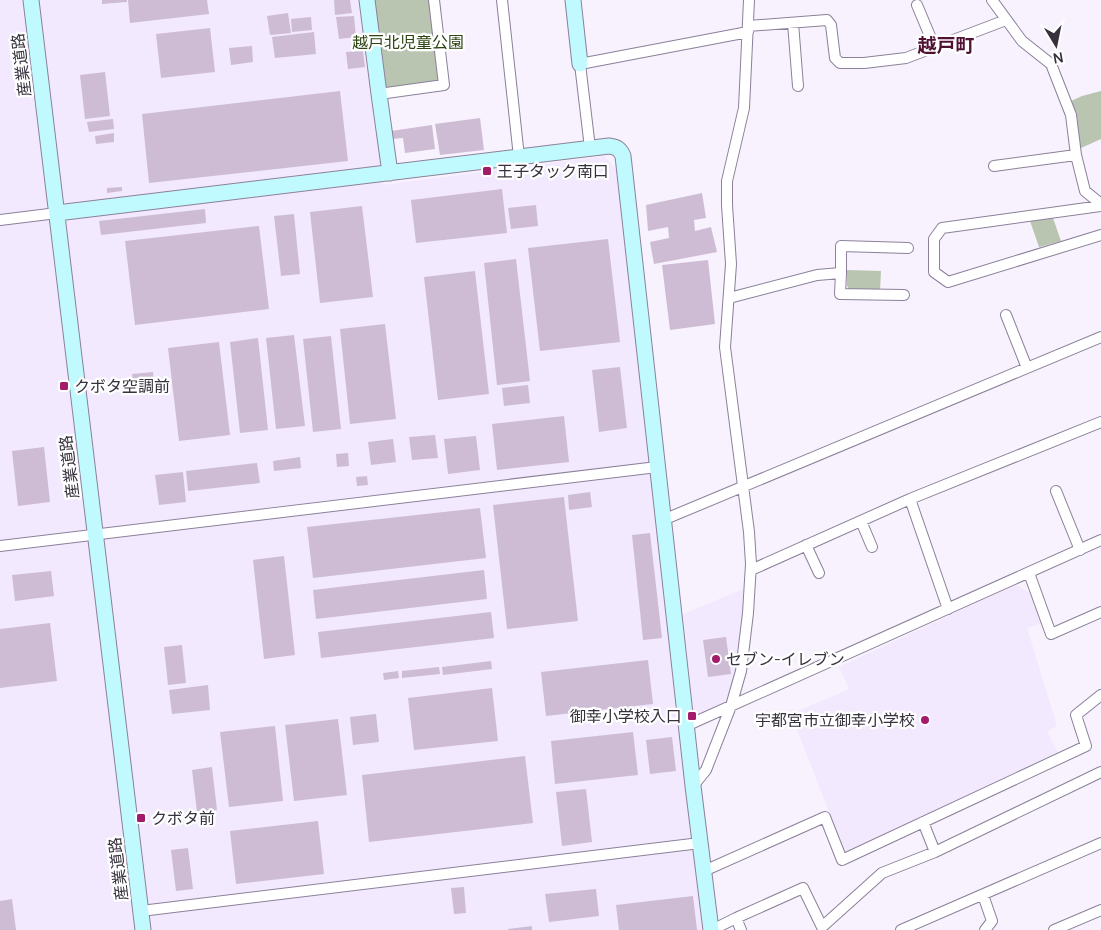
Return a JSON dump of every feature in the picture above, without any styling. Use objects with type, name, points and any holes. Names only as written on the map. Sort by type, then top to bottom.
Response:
[{"type":"street","name":"産業道路","points":[[31,0],[143,930]]},
{"type":"street","points":[[367,0],[390,173]]},
{"type":"street","points":[[378,94],[444,85],[434,0]]},
{"type":"street","points":[[502,0],[519,157]]},
{"type":"street","points":[[573,0],[590,148]]},
{"type":"street","points":[[693,786],[706,770],[731,706],[741,671],[748,613],[751,570],[749,532],[725,347],[731,264],[726,181],[744,108],[749,0]]},
{"type":"street","points":[[992,0],[1022,41],[1051,64],[1071,115],[1076,155],[1085,191],[1101,205]]},
{"type":"street","points":[[917,5],[935,48]]},
{"type":"street","points":[[580,64],[748,29],[827,20],[831,24],[835,58],[840,63],[864,63],[906,58],[1006,20]]},
{"type":"street","points":[[793,23],[798,86]]},
{"type":"street","points":[[0,220],[590,148],[609,146],[618,148],[623,156],[686,726],[712,930],[803,888],[822,929],[882,873],[935,852],[1101,772]]},
{"type":"street","points":[[994,166],[1076,155]]},
{"type":"street","points":[[1101,205],[942,228],[934,240],[934,272],[948,282],[1101,235]]},
{"type":"street","points":[[904,295],[840,294],[841,246],[908,248]]},
{"type":"street","points":[[729,298],[817,275],[841,273]]},
{"type":"street","points":[[1006,315],[1026,368]]},
{"type":"street","points":[[663,520],[1101,337]]},
{"type":"street","points":[[751,570],[910,499],[1101,422]]},
{"type":"street","points":[[0,546],[657,467]]},
{"type":"street","points":[[1056,491],[1080,550]]},
{"type":"street","points":[[910,499],[948,609]]},
{"type":"street","points":[[861,521],[872,547]]},
{"type":"street","points":[[686,726],[1101,540]]},
{"type":"street","points":[[806,545],[819,573]]},
{"type":"street","points":[[1029,573],[1051,634],[1101,612]]},
{"type":"street","points":[[704,871],[826,818],[842,860],[1086,746],[1076,716],[1101,695]]},
{"type":"street","points":[[923,822],[935,852]]},
{"type":"street","points":[[141,911],[700,843]]},
{"type":"street","points":[[901,930],[1101,843]]},
{"type":"street","points":[[982,895],[992,921],[985,930]]},
{"type":"street","points":[[1054,930],[1101,910]]},
{"type":"street","points":[[736,918],[741,930]]},
{"type":"shaded area","points":[[0,0],[361,0],[383,185],[604,156],[616,169],[706,930],[0,930]]},
{"type":"shaded area","name":"宇都宮市立御幸小学校","points":[[1015,585],[1036,596],[1043,623],[1027,628],[1057,726],[1047,731],[1059,755],[846,856],[791,714],[849,689],[839,667]]},
{"type":"shaded area","points":[[746,588],[737,672],[727,703],[694,721],[683,614]]},
{"type":"green space","name":"越戸北児童公園","points":[[374,0],[432,0],[442,83],[385,90]]},
{"type":"green space","points":[[1101,91],[1101,139],[1079,149],[1077,114],[1071,101]]},
{"type":"green space","points":[[1053,218],[1061,241],[1039,247],[1030,221]]},
{"type":"green space","points":[[847,270],[881,271],[880,291],[850,290],[847,286]]},
{"type":"building","points":[[102,0],[127,0],[127,2],[102,4]]},
{"type":"building","points":[[128,0],[207,0],[209,14],[130,23]]},
{"type":"building","points":[[334,0],[350,0],[352,13],[335,15]]},
{"type":"building","points":[[288,13],[291,33],[270,35],[267,16]]},
{"type":"building","points":[[354,16],[356,37],[339,39],[336,17]]},
{"type":"building","points":[[311,17],[312,30],[292,32],[291,19]]},
{"type":"building","points":[[210,28],[215,72],[161,78],[156,34]]},
{"type":"building","points":[[314,32],[316,54],[275,58],[272,37]]},
{"type":"building","points":[[252,46],[253,62],[231,65],[229,48]]},
{"type":"building","points":[[363,51],[365,67],[348,69],[346,52]]},
{"type":"building","points":[[105,72],[110,116],[85,119],[80,75]]},
{"type":"building","points":[[340,91],[348,161],[149,183],[142,114]]},
{"type":"building","points":[[480,118],[484,150],[440,155],[435,124]]},
{"type":"building","points":[[113,119],[114,129],[89,132],[87,122]]},
{"type":"building","points":[[432,125],[435,149],[405,153],[403,138],[392,139],[391,131]]},
{"type":"building","points":[[114,133],[114,142],[96,144],[95,136]]},
{"type":"building","points":[[122,187],[122,191],[107,193],[107,188]]},
{"type":"building","points":[[502,189],[507,233],[416,243],[411,200]]},
{"type":"building","points":[[702,193],[706,218],[694,220],[695,231],[711,227],[717,252],[654,264],[650,242],[669,238],[668,227],[648,231],[646,205]]},
{"type":"building","points":[[536,205],[538,226],[511,229],[508,208]]},
{"type":"building","points":[[362,206],[373,297],[320,303],[310,212]]},
{"type":"building","points":[[205,209],[206,223],[101,235],[99,221]]},
{"type":"building","points":[[294,214],[300,274],[281,276],[274,216]]},
{"type":"building","points":[[259,226],[269,309],[135,325],[125,241]]},
{"type":"building","points":[[608,239],[620,342],[540,351],[528,248]]},
{"type":"building","points":[[516,259],[530,381],[497,385],[484,263]]},
{"type":"building","points":[[708,260],[715,324],[670,330],[662,265]]},
{"type":"building","points":[[475,271],[489,394],[438,400],[424,277]]},
{"type":"building","points":[[385,324],[396,419],[350,424],[340,329]]},
{"type":"building","points":[[294,335],[305,426],[276,429],[266,338]]},
{"type":"building","points":[[331,336],[341,429],[313,432],[303,339]]},
{"type":"building","points":[[258,338],[268,430],[240,433],[230,342]]},
{"type":"building","points":[[219,342],[230,435],[179,441],[168,348]]},
{"type":"building","points":[[620,367],[627,428],[599,432],[592,370]]},
{"type":"building","points":[[153,372],[154,386],[134,388],[132,374]]},
{"type":"building","points":[[528,385],[530,403],[504,406],[502,388]]},
{"type":"building","points":[[564,416],[569,462],[497,470],[492,424]]},
{"type":"building","points":[[435,435],[438,458],[412,460],[409,437]]},
{"type":"building","points":[[476,436],[480,470],[448,474],[444,439]]},
{"type":"building","points":[[393,439],[396,462],[371,465],[368,442]]},
{"type":"building","points":[[44,447],[50,502],[18,506],[12,451]]},
{"type":"building","points":[[348,453],[349,466],[337,467],[336,454]]},
{"type":"building","points":[[300,457],[301,468],[274,471],[273,461]]},
{"type":"building","points":[[257,463],[260,483],[188,491],[186,471]]},
{"type":"building","points":[[183,472],[186,502],[159,505],[155,475]]},
{"type":"building","points":[[367,476],[368,485],[357,486],[356,477]]},
{"type":"building","points":[[590,492],[592,507],[569,510],[568,495]]},
{"type":"building","points":[[564,497],[578,621],[507,629],[493,505]]},
{"type":"building","points":[[480,508],[486,558],[313,578],[307,527]]},
{"type":"building","points":[[650,533],[662,638],[643,640],[632,535]]},
{"type":"building","points":[[284,556],[295,655],[264,659],[253,560]]},
{"type":"building","points":[[484,570],[487,599],[316,619],[313,590]]},
{"type":"building","points":[[51,571],[54,596],[15,601],[12,575]]},
{"type":"building","points":[[491,612],[494,638],[321,658],[318,632]]},
{"type":"building","points":[[50,623],[57,681],[0,688],[0,629]]},
{"type":"building","points":[[726,637],[731,674],[708,677],[703,640]]},
{"type":"building","points":[[182,645],[186,683],[168,685],[164,647]]},
{"type":"building","points":[[648,660],[653,704],[546,716],[541,672]]},
{"type":"building","points":[[491,661],[492,669],[443,675],[442,667]]},
{"type":"building","points":[[439,667],[440,674],[402,678],[402,671]]},
{"type":"building","points":[[398,671],[399,678],[384,680],[383,673]]},
{"type":"building","points":[[208,685],[210,710],[172,714],[169,690]]},
{"type":"building","points":[[492,688],[498,741],[414,750],[408,698]]},
{"type":"building","points":[[376,714],[379,742],[353,745],[350,717]]},
{"type":"building","points":[[338,719],[347,795],[294,801],[285,725]]},
{"type":"building","points":[[275,726],[283,801],[229,807],[220,732]]},
{"type":"building","points":[[633,732],[638,775],[555,784],[551,741]]},
{"type":"building","points":[[672,737],[676,771],[650,774],[646,740]]},
{"type":"building","points":[[525,756],[533,823],[369,842],[362,775]]},
{"type":"building","points":[[212,767],[217,810],[197,812],[192,770]]},
{"type":"building","points":[[586,789],[592,842],[562,846],[556,792]]},
{"type":"building","points":[[318,821],[324,874],[236,884],[230,831]]},
{"type":"building","points":[[188,848],[193,889],[176,891],[171,850]]},
{"type":"building","points":[[464,887],[466,913],[454,914],[451,888]]},
{"type":"building","points":[[596,889],[599,916],[549,922],[545,894]]},
{"type":"building","points":[[693,896],[697,930],[619,930],[616,905]]},
{"type":"building","points":[[12,899],[16,930],[0,930],[0,901]]},
{"type":"building","points":[[532,926],[532,930],[508,930],[508,929]]},
{"type":"place","name":"王子タック南口","points":[[487,171]]},
{"type":"place","name":"クボタ空調前","points":[[64,386]]},
{"type":"place","name":"セブン-イレブン","points":[[716,659]]},
{"type":"place","name":"御幸小学校入口","points":[[692,716]]},
{"type":"place","name":"宇都宮市立御幸小学校","points":[[925,720]]},
{"type":"place","name":"クボタ前","points":[[141,818]]},
{"type":"district","name":"越戸町","points":[[946,45]]}]
